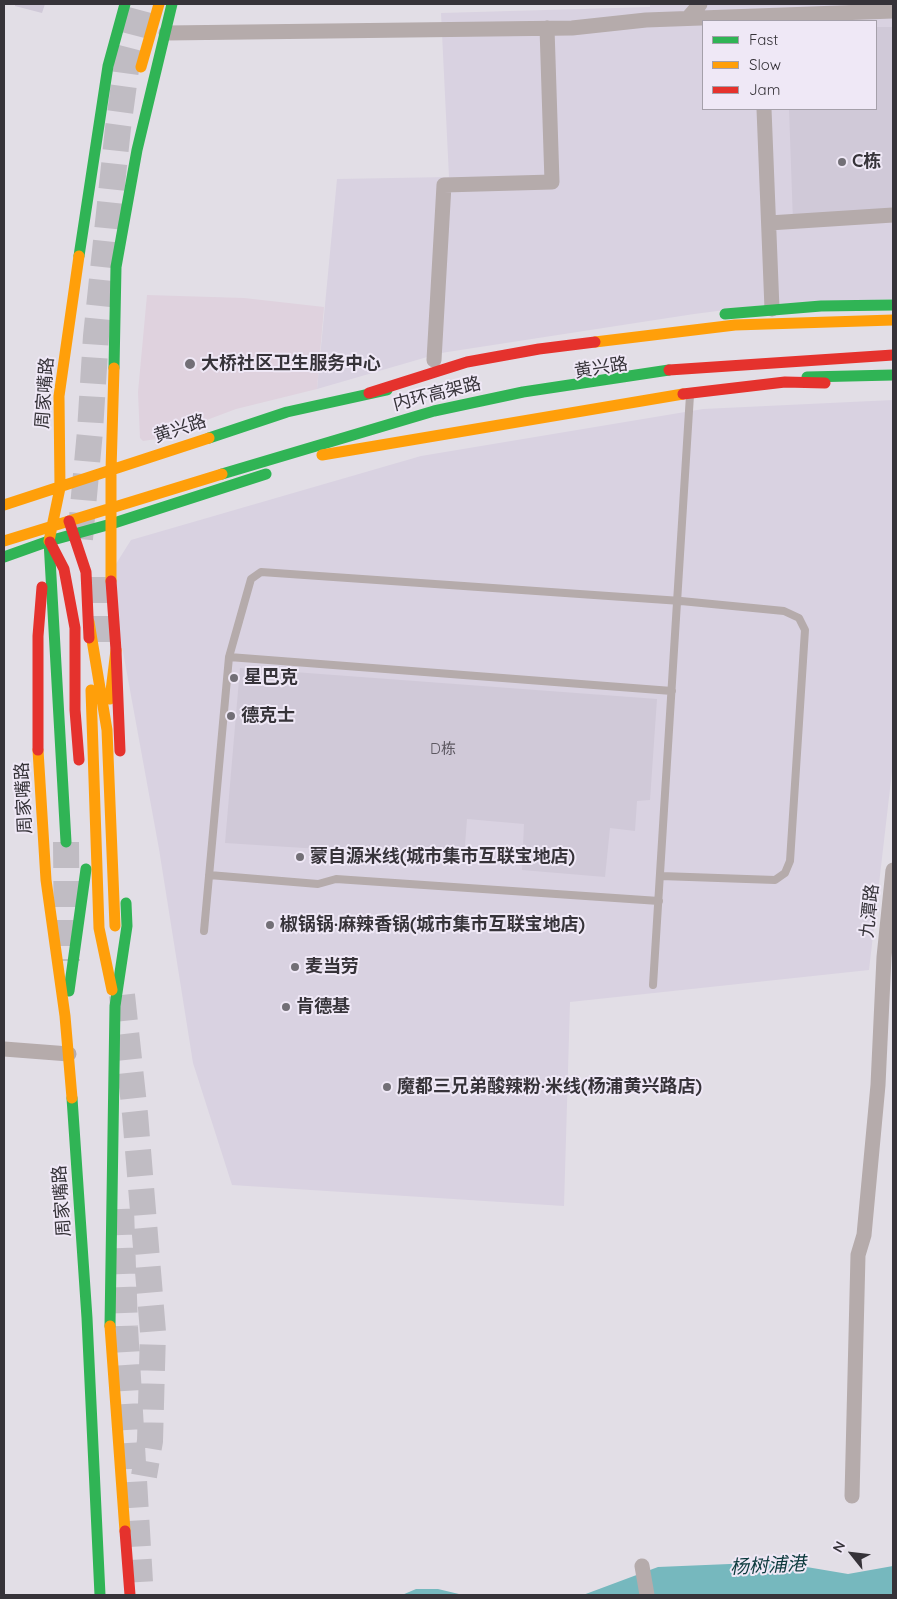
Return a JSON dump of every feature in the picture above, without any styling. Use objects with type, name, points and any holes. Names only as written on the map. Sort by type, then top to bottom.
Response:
[{"type":"main road","name":"周家嘴路","points":[[100,1595],[87,1318],[69,1054],[46,880],[38,728],[38,636],[42,591],[60,488],[59,396],[108,66],[125,4]]},
{"type":"main road","points":[[142,67],[159,4]]},
{"type":"main road","points":[[121,763],[111,583],[111,470],[116,267],[137,150],[172,4]]},
{"type":"main road","points":[[716,315],[821,306],[893,305]]},
{"type":"main road","points":[[369,393],[467,362],[561,346],[735,325],[893,320]]},
{"type":"main road","points":[[490,346],[614,328]]},
{"type":"main road","points":[[741,336],[893,330]]},
{"type":"main road","name":"黄兴路","points":[[522,364],[551,358],[714,339]]},
{"type":"main road","name":"内环高架路","points":[[4,541],[366,430],[434,411],[523,392],[671,370],[893,355]]},
{"type":"main road","name":"黄兴路","points":[[369,393],[397,375],[438,358]]},
{"type":"main road","name":"黄兴路","points":[[4,557],[281,469],[368,437],[518,400],[667,375],[893,360]]},
{"type":"main road","points":[[563,403],[700,384],[785,377],[893,375]]},
{"type":"main road","name":"黄兴路","points":[[4,505],[287,412],[369,393],[454,378]]},
{"type":"main road","name":"黄兴路","points":[[322,455],[664,396],[785,382],[893,383]]},
{"type":"main road","points":[[322,455],[443,425],[506,412]]},
{"type":"main road","points":[[97,495],[125,486]]},
{"type":"main road","points":[[60,488],[86,572],[99,928],[115,1006]]},
{"type":"main road","points":[[41,512],[69,504]]},
{"type":"main road","points":[[50,541],[64,569],[75,628],[75,710],[79,767]]},
{"type":"main road","points":[[50,541],[55,668],[66,842]]},
{"type":"main road","points":[[89,622],[107,730],[115,926]]},
{"type":"main road","points":[[107,730],[116,650]]},
{"type":"main road","points":[[65,1016],[86,873],[85,854]]},
{"type":"main road","points":[[125,887],[127,926],[115,1006],[110,1319],[130,1595]]},
{"type":"street","points":[[688,18],[700,4]]},
{"type":"street","points":[[166,33],[572,28],[646,20],[688,18],[760,19],[893,11]]},
{"type":"street","points":[[438,358],[444,185],[552,182],[547,28]]},
{"type":"street","points":[[764,110],[772,309]]},
{"type":"street","points":[[769,223],[893,216]]},
{"type":"street","name":"九潭路","points":[[852,1496],[858,1255],[864,1235],[878,1085],[893,870]]},
{"type":"street","points":[[4,1050],[69,1054]]},
{"type":"street","points":[[642,1566],[647,1595]]},
{"type":"lane","points":[[653,984],[690,393]]},
{"type":"lane","points":[[204,931],[229,657],[251,579],[261,572],[677,600],[784,611],[799,618],[805,630],[790,860],[785,873],[775,880],[661,876]]},
{"type":"lane","points":[[229,657],[672,691]]},
{"type":"lane","points":[[209,875],[318,884],[336,879],[658,901]]},
{"type":"shaded area","points":[[650,4],[893,4],[893,299],[764,305],[441,353],[317,389],[337,179],[449,177],[441,13],[650,7]]},
{"type":"shaded area","name":"大桥社区卫生服务中心","points":[[147,295],[244,298],[324,307],[317,389],[236,409],[156,439],[143,441],[140,438],[138,392]]},
{"type":"shaded area","points":[[893,400],[893,763],[869,970],[570,1002],[564,1206],[232,1185],[193,1063],[159,849],[109,575],[131,540],[421,456],[703,409]]},
{"type":"water","name":"杨树浦港","points":[[777,1562],[848,1574],[893,1566],[893,1595],[583,1595],[658,1567]]},
{"type":"water","points":[[416,1589],[438,1589],[463,1595],[402,1595]]},
{"type":"building","points":[[15,4],[45,4],[42,13],[15,6]]},
{"type":"building","name":"C栋","points":[[877,27],[893,27],[893,215],[793,222],[789,110],[877,110]]},
{"type":"building","points":[[240,668],[657,699],[650,800],[637,801],[635,831],[610,828],[605,877],[522,870],[524,824],[467,819],[464,858],[225,843]]},
{"type":"tunnel","points":[[80,539],[96,336],[118,128],[127,62],[142,4]]},
{"type":"tunnel","points":[[102,577],[102,655]]},
{"type":"tunnel","points":[[66,842],[67,961]]},
{"type":"tunnel","points":[[122,995],[135,1114],[153,1332],[150,1441],[144,1476]]},
{"type":"tunnel","points":[[121,1209],[125,1327],[140,1582]]},
{"type":"traffic: fast","points":[[79,256],[108,66],[125,4]]},
{"type":"traffic: fast","points":[[114,368],[116,267],[137,150],[172,4]]},
{"type":"traffic: fast","points":[[725,314],[821,306],[893,305]]},
{"type":"traffic: fast","points":[[222,474],[434,411],[523,392],[669,370]]},
{"type":"traffic: fast","points":[[807,377],[893,375]]},
{"type":"traffic: fast","points":[[209,438],[287,412],[387,390]]},
{"type":"traffic: fast","points":[[4,557],[49,541],[111,524],[266,474]]},
{"type":"traffic: fast","points":[[49,541],[66,842]]},
{"type":"traffic: fast","points":[[69,991],[86,869]]},
{"type":"traffic: fast","points":[[110,1326],[115,1006],[127,926],[126,903]]},
{"type":"traffic: fast","points":[[72,1098],[87,1318],[100,1595]]},
{"type":"traffic: slow","points":[[141,67],[159,4]]},
{"type":"traffic: slow","points":[[49,541],[60,488],[59,396],[79,256]]},
{"type":"traffic: slow","points":[[595,342],[735,325],[893,320]]},
{"type":"traffic: slow","points":[[111,581],[111,470],[114,368]]},
{"type":"traffic: slow","points":[[322,455],[683,394]]},
{"type":"traffic: slow","points":[[4,505],[209,438]]},
{"type":"traffic: slow","points":[[4,541],[222,474]]},
{"type":"traffic: slow","points":[[89,622],[107,730],[115,926]]},
{"type":"traffic: slow","points":[[110,699],[116,650]]},
{"type":"traffic: slow","points":[[91,690],[99,928],[112,990]]},
{"type":"traffic: slow","points":[[38,750],[46,880],[65,1016],[72,1098]]},
{"type":"traffic: slow","points":[[110,1326],[125,1531]]},
{"type":"traffic: jam","points":[[369,393],[467,362],[539,349],[595,342]]},
{"type":"traffic: jam","points":[[669,370],[893,355]]},
{"type":"traffic: jam","points":[[683,394],[785,382],[825,383]]},
{"type":"traffic: jam","points":[[69,521],[86,572],[89,638]]},
{"type":"traffic: jam","points":[[50,542],[64,569],[75,628],[75,710],[79,760]]},
{"type":"traffic: jam","points":[[111,581],[120,751]]},
{"type":"traffic: jam","points":[[38,750],[38,636],[42,587]]},
{"type":"traffic: jam","points":[[125,1531],[130,1595]]},
{"type":"place","name":"C栋","points":[[842,162]]},
{"type":"place","name":"大桥社区卫生服务中心","points":[[190,364]]},
{"type":"place","name":"星巴克","points":[[234,678]]},
{"type":"place","name":"德克士","points":[[231,716]]},
{"type":"place","name":"蒙自源米线(城市集市互联宝地店)","points":[[300,857]]},
{"type":"place","name":"椒锅锅·麻辣香锅(城市集市互联宝地店)","points":[[270,925]]},
{"type":"place","name":"麦当劳","points":[[295,967]]},
{"type":"place","name":"肯德基","points":[[286,1007]]},
{"type":"place","name":"魔都三兄弟酸辣粉·米线(杨浦黄兴路店)","points":[[387,1087]]}]
